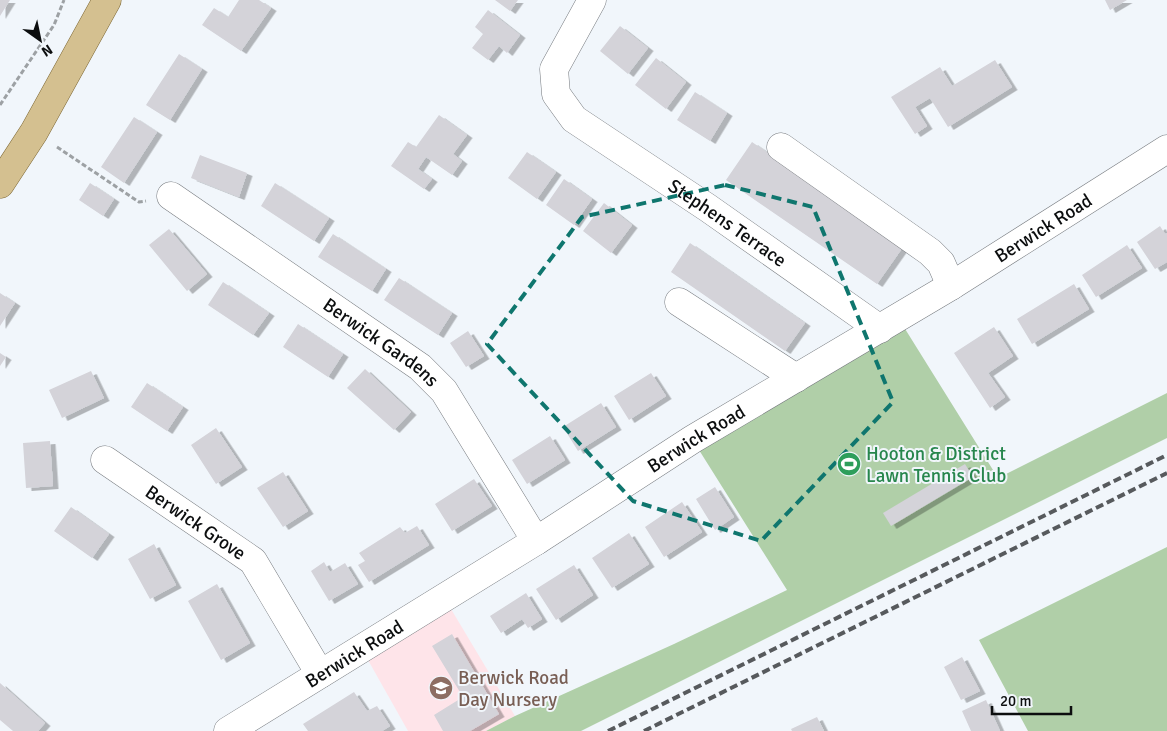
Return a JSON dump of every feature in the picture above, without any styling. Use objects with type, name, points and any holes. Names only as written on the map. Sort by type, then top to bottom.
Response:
[{"type":"main road","points":[[0,184],[34,132],[107,0]]},
{"type":"street","name":"Stephens Terrace","points":[[592,0],[554,69],[556,94],[574,119],[708,208],[880,329]]},
{"type":"street","points":[[781,147],[930,252],[941,263],[951,286]]},
{"type":"street","name":"Berwick Road","points":[[228,731],[536,541],[693,439],[951,286],[1167,149]]},
{"type":"street","name":"Berwick Gardens","points":[[171,196],[420,367],[444,391],[536,541]]},
{"type":"street","points":[[679,302],[796,378]]},
{"type":"street","name":"Berwick Grove","points":[[104,460],[253,561],[320,674]]},
{"type":"path","points":[[0,105],[54,25],[64,0]]},
{"type":"path","points":[[34,132],[138,202],[171,196]]},
{"type":"highlighted area","points":[[725,185],[813,207],[893,402],[761,541],[633,501],[487,344],[582,217]]},
{"type":"shaded area","name":"Berwick Road Day Nursery","points":[[451,609],[515,716],[486,731],[408,731],[368,660]]},
{"type":"green space","name":"Hooton & District Lawn Tennis Club","points":[[902,324],[998,478],[1167,393],[1167,438],[581,731],[486,731],[787,590],[699,450]]},
{"type":"green space","points":[[1167,547],[1167,731],[1028,731],[979,640]]},
{"type":"building","points":[[0,0],[10,0],[0,16]]},
{"type":"building","points":[[239,0],[259,0],[271,8],[241,51],[202,25],[214,8],[228,17]]},
{"type":"building","points":[[495,0],[518,0],[510,11]]},
{"type":"building","points":[[1105,0],[1127,0],[1110,10]]},
{"type":"building","points":[[488,10],[520,35],[507,53],[499,46],[488,60],[472,48],[483,34],[475,27]]},
{"type":"building","points":[[620,26],[648,48],[628,74],[600,51]]},
{"type":"building","points":[[179,54],[202,69],[170,120],[146,105]]},
{"type":"building","points":[[656,58],[686,82],[666,109],[635,85]]},
{"type":"building","points":[[995,60],[1012,87],[948,127],[930,98],[915,107],[927,126],[915,134],[891,97],[940,67],[952,86]]},
{"type":"building","points":[[695,92],[727,113],[710,141],[677,120]]},
{"type":"building","points":[[439,115],[467,135],[453,154],[462,161],[452,175],[426,157],[418,169],[432,179],[424,189],[391,166],[408,142],[416,147]]},
{"type":"building","points":[[134,117],[157,132],[124,183],[101,167]]},
{"type":"building","points":[[752,142],[903,247],[877,284],[726,180]]},
{"type":"building","points":[[527,152],[556,172],[537,199],[508,178]]},
{"type":"building","points":[[200,155],[247,173],[239,197],[191,178]]},
{"type":"building","points":[[564,179],[592,199],[574,225],[546,205]]},
{"type":"building","points":[[90,183],[114,199],[103,216],[79,200]]},
{"type":"building","points":[[275,183],[329,218],[314,241],[261,206]]},
{"type":"building","points":[[604,203],[632,225],[611,253],[583,231]]},
{"type":"building","points":[[1160,226],[1165,234],[1167,233],[1167,262],[1155,269],[1137,242]]},
{"type":"building","points":[[169,229],[207,274],[187,291],[149,245]]},
{"type":"building","points":[[333,234],[386,269],[372,291],[318,257]]},
{"type":"building","points":[[690,243],[805,323],[785,351],[671,272]]},
{"type":"building","points":[[1127,245],[1142,268],[1096,297],[1082,275]]},
{"type":"building","points":[[399,278],[452,313],[438,335],[384,300]]},
{"type":"building","points":[[223,282],[269,313],[253,335],[208,305]]},
{"type":"building","points":[[1074,284],[1089,309],[1032,344],[1017,319]]},
{"type":"building","points":[[0,293],[15,303],[0,326]]},
{"type":"building","points":[[298,324],[343,354],[328,377],[283,347]]},
{"type":"building","points":[[994,327],[1013,356],[988,373],[1005,397],[990,408],[954,353]]},
{"type":"building","points":[[468,331],[484,356],[466,367],[450,343]]},
{"type":"building","points":[[0,353],[6,357],[0,366]]},
{"type":"building","points":[[365,369],[411,412],[394,430],[347,388]]},
{"type":"building","points":[[91,371],[104,398],[62,418],[49,390]]},
{"type":"building","points":[[651,373],[666,396],[629,420],[614,396]]},
{"type":"building","points":[[147,383],[183,407],[167,431],[131,407]]},
{"type":"building","points":[[601,403],[616,427],[578,451],[563,427]]},
{"type":"building","points":[[216,428],[242,467],[216,484],[191,445]]},
{"type":"building","points":[[550,436],[565,460],[527,484],[512,460]]},
{"type":"building","points":[[50,441],[53,486],[26,488],[23,443]]},
{"type":"building","points":[[965,464],[973,477],[891,526],[883,513]]},
{"type":"building","points":[[283,472],[308,511],[283,527],[257,488]]},
{"type":"building","points":[[474,479],[492,506],[452,531],[435,504]]},
{"type":"building","points":[[715,487],[734,517],[715,530],[696,499]]},
{"type":"building","points":[[682,502],[702,532],[664,557],[645,527]]},
{"type":"building","points":[[71,507],[109,534],[92,558],[54,531]]},
{"type":"building","points":[[417,526],[429,545],[369,582],[358,565],[365,561],[359,553],[400,527],[405,533]]},
{"type":"building","points":[[629,533],[649,564],[612,588],[592,558]]},
{"type":"building","points":[[154,544],[176,585],[150,599],[128,559]]},
{"type":"building","points":[[324,562],[330,572],[345,563],[358,584],[329,601],[311,571]]},
{"type":"building","points":[[574,565],[593,595],[556,620],[536,589]]},
{"type":"building","points":[[217,584],[250,643],[221,660],[188,601]]},
{"type":"building","points":[[526,593],[542,619],[528,628],[522,619],[501,633],[490,616]]},
{"type":"building","points":[[452,634],[499,714],[470,731],[443,731],[434,715],[463,697],[432,646]]},
{"type":"building","points":[[962,657],[980,691],[961,700],[944,667]]},
{"type":"building","points":[[0,683],[45,723],[38,731],[13,731],[0,720]]},
{"type":"building","points":[[354,692],[367,711],[377,706],[390,726],[382,731],[308,731],[303,724]]},
{"type":"building","points":[[986,700],[1000,731],[971,731],[962,711]]},
{"type":"building","points":[[817,717],[824,731],[792,731],[791,729]]},
{"type":"railway","points":[[608,731],[1167,455]]},
{"type":"railway","points":[[644,731],[1167,473]]},
{"type":"place","name":"Hooton & District Lawn Tennis Club","points":[[849,464]]},
{"type":"place","name":"Berwick Road Day Nursery","points":[[441,688]]}]
